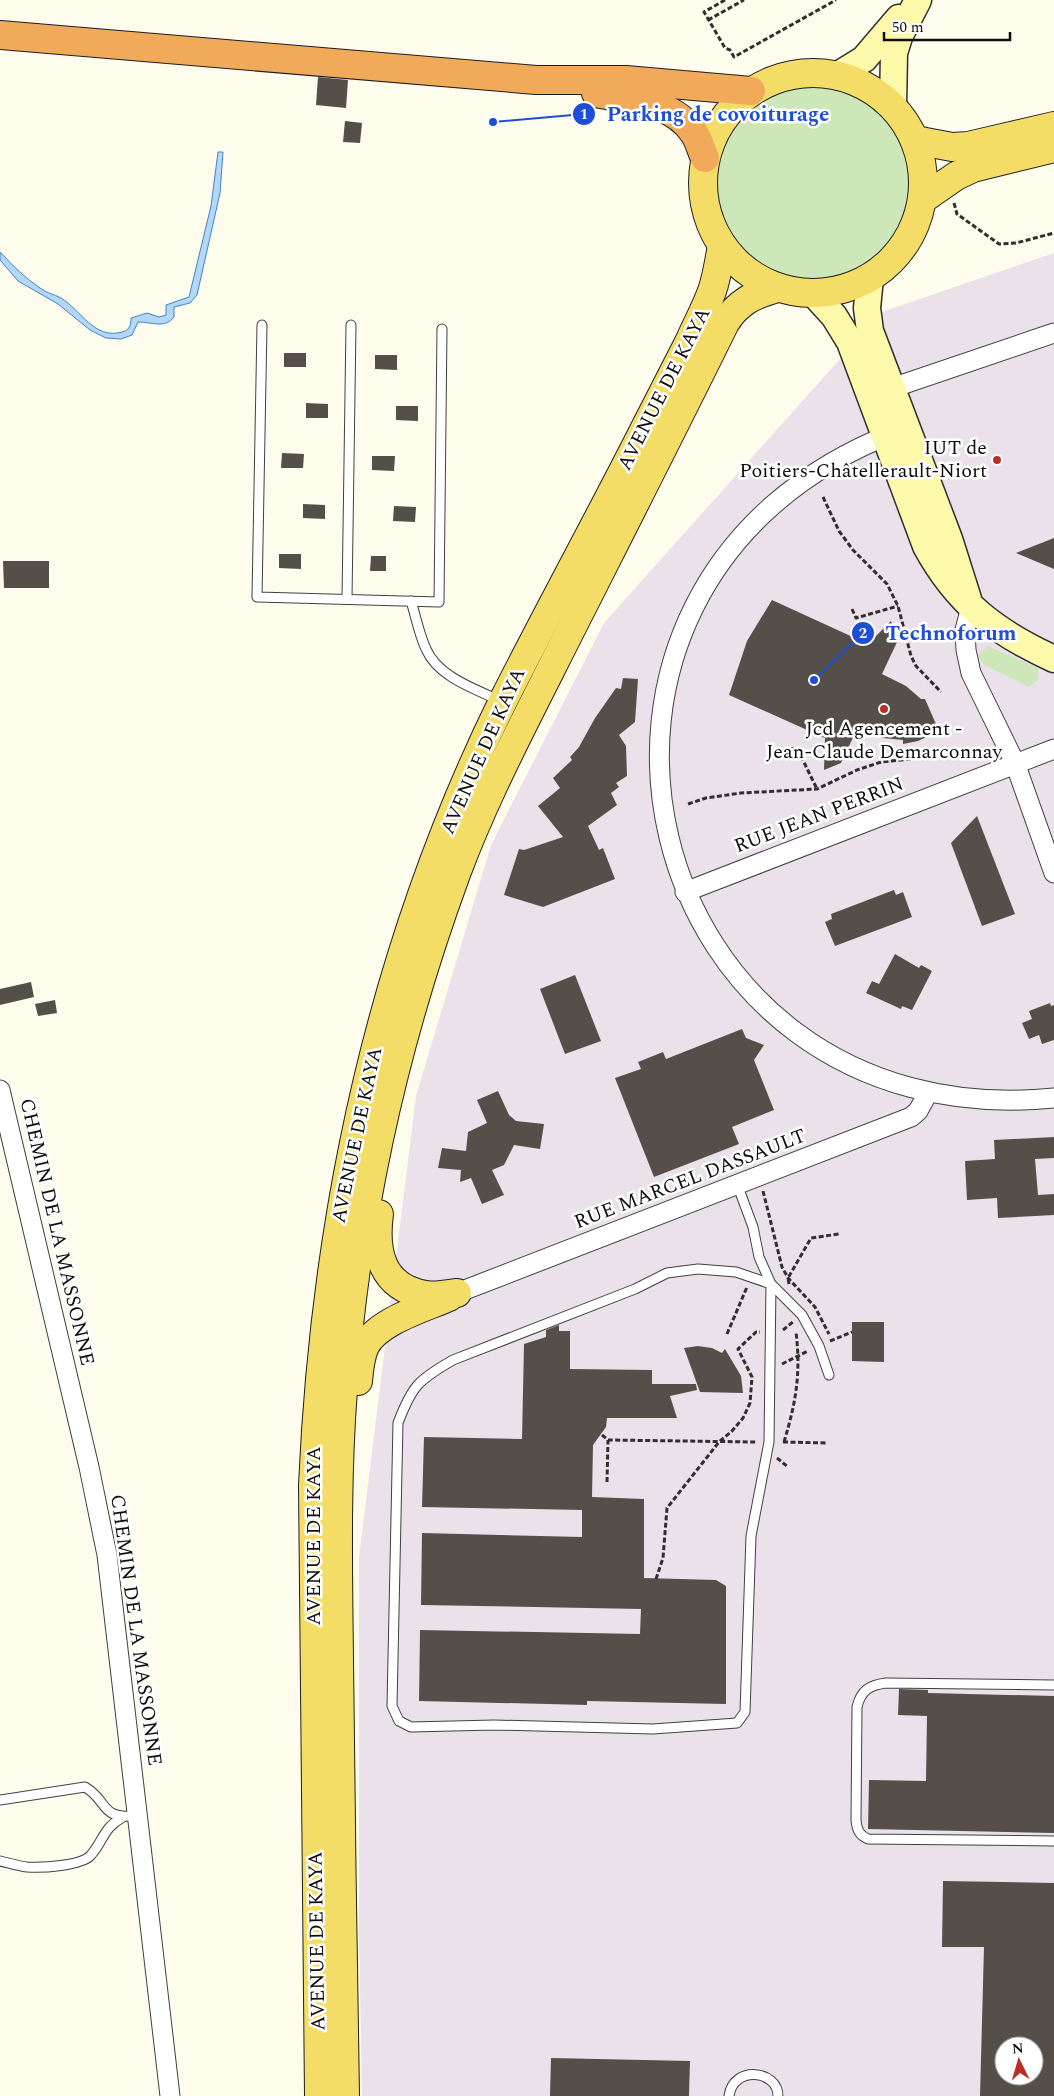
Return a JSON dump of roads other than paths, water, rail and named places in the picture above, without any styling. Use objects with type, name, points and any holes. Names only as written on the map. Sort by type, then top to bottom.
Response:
[{"type":"highway","points":[[0,36],[536,80],[626,80],[751,91]]},
{"type":"highway","points":[[536,80],[670,110],[683,120],[694,134],[705,158]]},
{"type":"main road","points":[[808,72],[838,75],[871,89],[893,107],[906,122],[915,140],[923,168],[923,198],[916,222],[905,244],[889,263],[870,278],[843,290],[814,294],[776,288],[756,278],[737,264],[722,246],[711,226],[704,204],[702,181],[705,158],[714,132],[730,109],[751,91],[778,78],[808,72]]},
{"type":"main road","points":[[915,140],[952,147],[968,146],[1054,126]]},
{"type":"main road","points":[[923,198],[956,176],[973,168],[1054,148]]},
{"type":"main road","name":"AVENUE DE KAYA","points":[[320,2096],[312,1543],[315,1434],[326,1308],[350,1160],[374,1051],[393,983],[435,860],[503,702],[668,385],[702,314],[716,279],[722,246]]},
{"type":"main road","name":"AVENUE DE KAYA","points":[[345,2096],[338,1484],[343,1389],[350,1310],[373,1164],[384,1110],[416,994],[455,876],[498,775],[725,323],[743,302],[754,294],[776,288]]},
{"type":"main road","points":[[457,1293],[427,1296],[401,1286],[384,1268],[376,1239],[396,1117],[411,1056],[475,826]]},
{"type":"main road","points":[[338,1570],[360,1362],[365,1346],[376,1332],[391,1322],[457,1293]]},
{"type":"street","points":[[838,75],[864,59],[875,49],[913,0]]},
{"type":"street","points":[[893,107],[894,53],[899,37],[918,0]]},
{"type":"street","points":[[870,278],[868,308],[870,330],[892,388],[896,432]]},
{"type":"street","points":[[814,294],[838,322],[850,342],[949,539],[971,607],[965,630],[966,650],[971,673],[1015,763],[1054,873]]},
{"type":"street","points":[[892,388],[1054,333]]},
{"type":"street","points":[[896,432],[821,469],[784,495],[752,525],[723,558],[700,595],[682,634],[662,710],[659,752],[664,821],[685,892],[712,940],[737,975],[779,1019],[808,1042],[841,1062],[883,1080],[928,1093],[979,1100],[1009,1101],[1054,1098]]},
{"type":"street","points":[[971,607],[1005,634],[1054,659]]},
{"type":"street","name":"RUE JEAN PERRIN","points":[[685,892],[1054,749]]},
{"type":"street","name":"CHEMIN DE LA MASSONNE","points":[[0,1090],[89,1467],[107,1555],[130,1816],[170,2096]]},
{"type":"street","name":"RUE MARCEL DASSAULT","points":[[457,1293],[911,1117],[918,1111],[928,1093]]},
{"type":"lane","points":[[262,325],[257,597],[439,602],[442,329]]},
{"type":"lane","points":[[346,599],[351,325]]},
{"type":"lane","points":[[411,601],[426,651],[439,665],[460,682],[503,702]]},
{"type":"lane","points":[[737,1184],[753,1227],[760,1257],[771,1284],[802,1315],[819,1346],[829,1375]]},
{"type":"lane","points":[[698,1269],[736,1272],[771,1284],[769,1442],[751,1536],[745,1712],[737,1723],[653,1729],[494,1725],[411,1727],[399,1720],[392,1706],[398,1423],[407,1398],[424,1376],[453,1360],[635,1288],[667,1273],[698,1269]]},
{"type":"lane","points":[[1054,1684],[886,1683],[869,1687],[859,1698],[857,1707],[856,1811],[857,1830],[861,1836],[868,1840],[1054,1841]]},
{"type":"lane","points":[[0,1800],[85,1787],[92,1792],[104,1809],[111,1814],[130,1816]]},
{"type":"lane","points":[[0,1861],[25,1867],[80,1862],[90,1856],[106,1829],[130,1816]]},
{"type":"lane","points":[[729,2096],[731,2086],[736,2079],[744,2075],[768,2078],[774,2083],[778,2096]]},
{"type":"water","points":[[218,152],[223,152],[220,193],[197,295],[190,303],[174,307],[174,317],[167,323],[138,322],[132,335],[121,339],[106,338],[90,330],[58,304],[18,281],[0,260],[0,252],[29,280],[45,291],[61,298],[88,322],[103,332],[124,331],[129,327],[131,318],[147,313],[159,317],[166,315],[166,305],[189,297],[211,206]]},
{"type":"place","name":"Parking de covoiturage","points":[[493,122]]},
{"type":"place","name":"IUT de Poitiers-Châtellerault-Niort","points":[[997,460]]},
{"type":"place","name":"Technoforum","points":[[814,680]]},
{"type":"place","name":"Jcd Agencement - Jean-Claude Demarconnay","points":[[884,709]]}]
